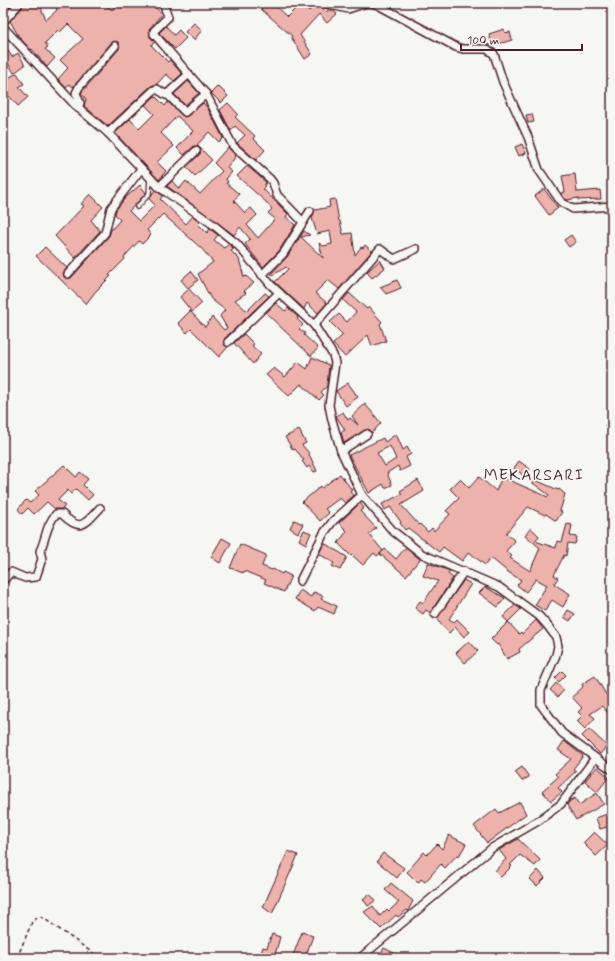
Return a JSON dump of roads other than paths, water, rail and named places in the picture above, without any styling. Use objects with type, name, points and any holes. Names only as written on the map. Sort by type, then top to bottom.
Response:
[{"type":"street","points":[[163,3],[168,17],[153,33],[206,94],[233,146],[270,179],[277,195],[303,222]]},
{"type":"street","points":[[322,3],[348,9],[366,3]]},
{"type":"street","points":[[371,3],[378,5],[456,47],[464,49],[482,48],[491,51],[496,57],[503,82],[528,137],[539,170],[552,191],[561,202],[573,209],[612,206]]},
{"type":"street","points":[[3,22],[18,5]]},
{"type":"street","points":[[3,27],[78,108],[108,133],[159,187],[220,229],[237,244],[279,293],[314,325],[333,356],[335,363],[329,405],[341,450],[362,495],[393,531],[422,554],[499,587],[538,616],[556,637],[558,646],[556,655],[541,690],[541,705],[562,732],[612,770]]},
{"type":"street","points":[[78,108],[80,102],[76,93],[79,87],[115,46]]},
{"type":"street","points":[[168,94],[189,74]]},
{"type":"street","points":[[108,133],[154,90],[157,90],[165,95],[168,94],[185,112],[206,94]]},
{"type":"street","points":[[159,187],[196,151]]},
{"type":"street","points":[[68,274],[105,233],[111,208],[141,168]]},
{"type":"street","points":[[262,275],[283,254],[310,211]]},
{"type":"street","points":[[314,325],[380,249],[394,259],[416,249]]},
{"type":"street","points":[[228,342],[279,293]]},
{"type":"street","points":[[341,450],[367,434]]},
{"type":"street","points":[[300,581],[324,533],[333,521],[362,495]]},
{"type":"street","points":[[3,581],[11,572],[25,578],[36,577],[42,560],[40,551],[44,545],[46,532],[56,514],[62,514],[78,526],[84,525],[100,508]]},
{"type":"street","points":[[435,614],[464,571]]},
{"type":"street","points":[[360,958],[492,848],[538,821],[561,804],[595,758]]},
{"type":"lane","points":[[137,208],[149,194],[150,177]]},
{"type":"district","name":"MEKARSARI","points":[[534,474]]}]
